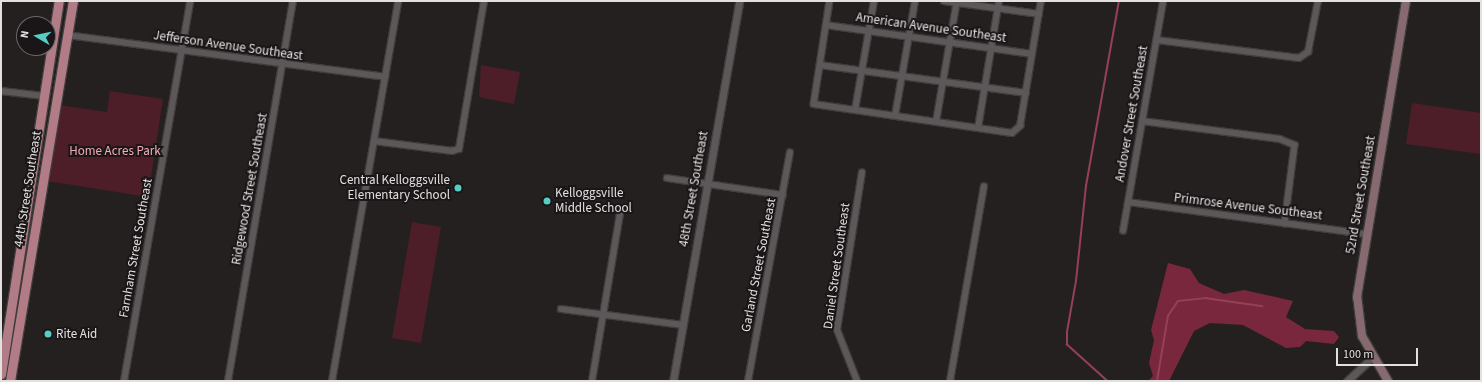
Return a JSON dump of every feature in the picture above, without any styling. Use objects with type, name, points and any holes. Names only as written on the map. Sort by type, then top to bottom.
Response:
[{"type":"main road","name":"44th Street Southeast","points":[[56,20],[59,1]]},
{"type":"main road","name":"44th Street Southeast","points":[[10,381],[73,1]]},
{"type":"main road","name":"52nd Street Southeast","points":[[1388,381],[1372,358],[1362,336],[1357,310],[1366,234],[1406,1]]},
{"type":"main road","points":[[56,20],[67,35]]},
{"type":"main road","points":[[56,48],[59,49],[63,60]]},
{"type":"main road","name":"44th Street Southeast","points":[[1,374],[50,56]]},
{"type":"street","name":"Farnham Street Southeast","points":[[124,381],[190,1]]},
{"type":"street","name":"Ridgewood Street Southeast","points":[[228,381],[293,1]]},
{"type":"street","points":[[332,381],[398,1]]},
{"type":"street","points":[[374,141],[458,150],[484,1]]},
{"type":"street","name":"48th Street Southeast","points":[[673,381],[739,1]]},
{"type":"street","points":[[830,1],[814,104],[1012,133],[1020,126],[1041,1]]},
{"type":"street","points":[[855,110],[874,1]]},
{"type":"street","points":[[895,116],[915,1]]},
{"type":"street","points":[[944,1],[1039,14]]},
{"type":"street","points":[[978,128],[999,1]]},
{"type":"street","name":"Andover Street Southeast","points":[[1123,231],[1163,1]]},
{"type":"street","points":[[1157,40],[1299,58],[1308,52],[1318,1]]},
{"type":"street","points":[[936,122],[957,2]]},
{"type":"street","name":"American Avenue Southeast","points":[[826,25],[1032,54]]},
{"type":"street","name":"Jefferson Avenue Southeast","points":[[67,35],[385,77]]},
{"type":"street","points":[[820,65],[1026,93]]},
{"type":"street","points":[[1,91],[44,96]]},
{"type":"street","points":[[1142,121],[1280,139],[1295,145],[1285,223]]},
{"type":"street","name":"Garland Street Southeast","points":[[748,381],[790,153]]},
{"type":"street","name":"Daniel Street Southeast","points":[[857,381],[837,330],[862,173]]},
{"type":"street","points":[[667,178],[783,195]]},
{"type":"street","points":[[950,381],[984,187]]},
{"type":"street","name":"Primrose Avenue Southeast","points":[[1128,202],[1366,234]]},
{"type":"street","points":[[592,381],[620,214]]},
{"type":"street","points":[[561,309],[682,325]]},
{"type":"street","points":[[1347,381],[1372,358]]},
{"type":"green space","points":[[481,65],[520,72],[514,104],[479,97]]},
{"type":"green space","name":"Home Acres Park","points":[[110,91],[163,99],[148,197],[47,181],[59,105],[107,112]]},
{"type":"green space","points":[[1412,103],[1481,113],[1481,154],[1406,144]]},
{"type":"green space","points":[[412,222],[441,227],[421,343],[392,338]]},
{"type":"shaded area","points":[[1168,263],[1190,269],[1199,283],[1224,294],[1244,290],[1293,301],[1286,317],[1305,329],[1334,331],[1339,337],[1334,344],[1306,341],[1300,347],[1286,348],[1243,325],[1210,323],[1194,331],[1169,381],[1148,381],[1153,376],[1149,363],[1154,340],[1151,330]]},
{"type":"waterway","points":[[1107,381],[1067,345],[1067,332],[1076,281],[1086,186],[1119,1]]},
{"type":"waterway","points":[[1157,381],[1168,316],[1178,301],[1205,298],[1262,306]]},
{"type":"place","name":"Central Kelloggsville Elementary School","points":[[458,188]]},
{"type":"place","name":"Kelloggsville Middle School","points":[[547,201]]},
{"type":"place","name":"Rite Aid","points":[[48,334]]}]
